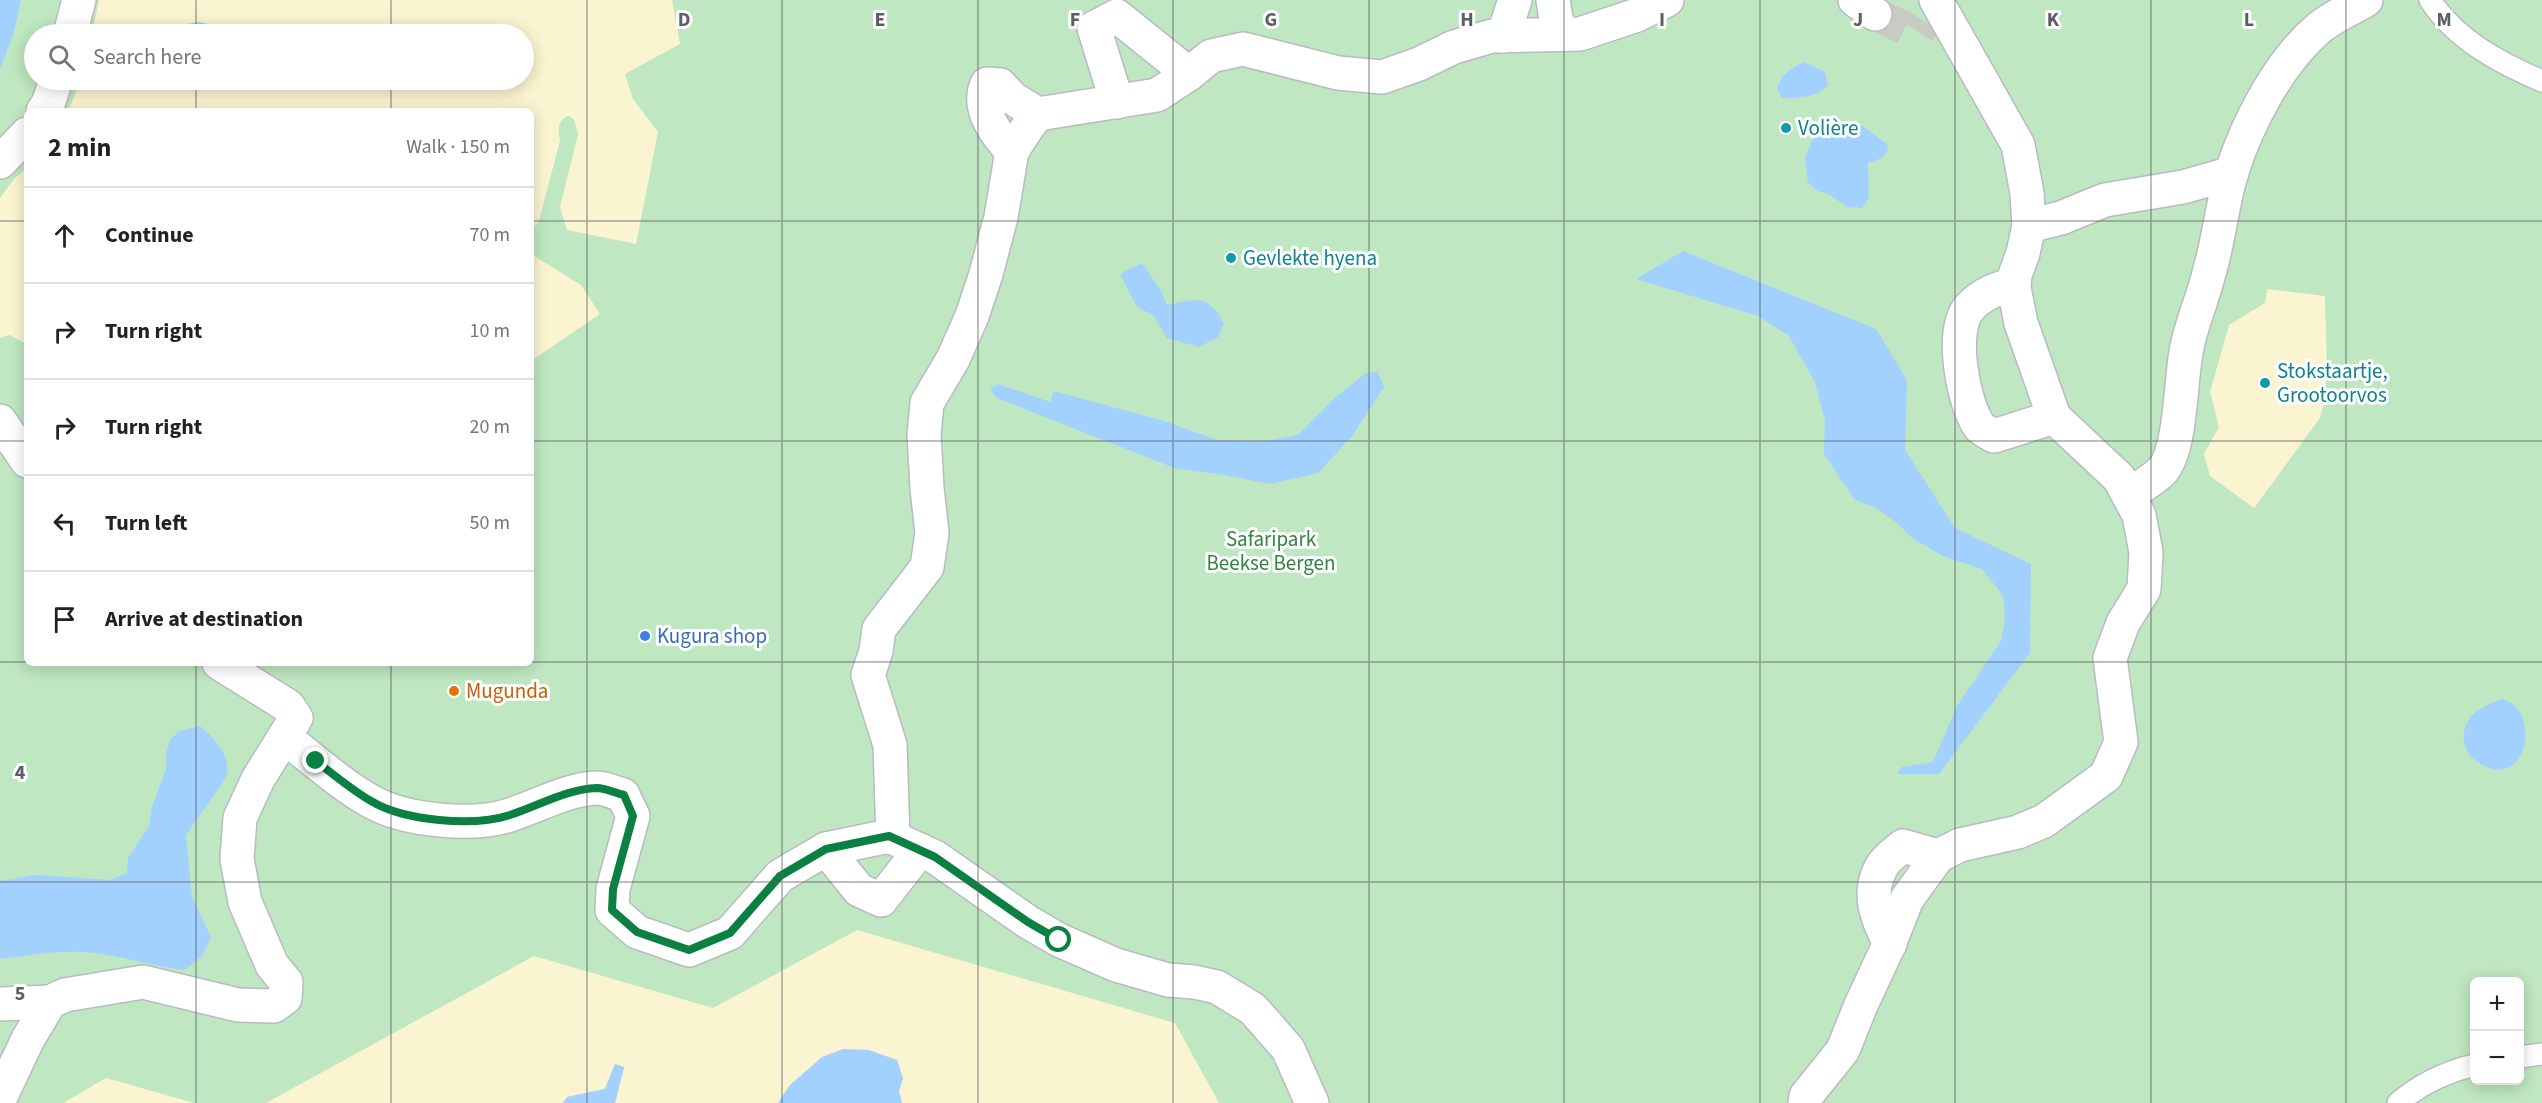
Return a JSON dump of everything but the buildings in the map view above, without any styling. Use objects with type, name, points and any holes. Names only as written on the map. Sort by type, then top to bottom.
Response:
[{"type":"street","points":[[73,24],[79,0]]},
{"type":"street","points":[[1503,36],[1515,0]]},
{"type":"street","points":[[1553,0],[1556,19],[1563,34]]},
{"type":"street","points":[[1012,151],[990,123],[983,100],[987,84],[1000,85],[1012,98],[1038,114],[1157,95],[1211,56],[1244,49],[1338,73],[1382,77],[1419,64],[1454,47],[1492,36],[1580,34],[1637,15],[1666,0]]},
{"type":"street","points":[[2128,494],[2152,480],[2164,469],[2178,429],[2187,347],[2209,273],[2232,173],[2245,136],[2260,106],[2293,56],[2319,28],[2366,0]]},
{"type":"street","points":[[1805,1103],[1806,1096],[1843,1050],[1890,944],[1907,899],[1938,856],[1960,845],[2018,832],[2044,821],[2106,776],[2121,742],[2110,658],[2123,623],[2144,589],[2146,552],[2139,515],[2119,478],[2054,417],[2021,323],[2014,284],[2028,226],[2027,193],[2018,145],[1994,102],[1932,8]]},
{"type":"street","points":[[1117,102],[1094,28],[1117,16],[1189,74]]},
{"type":"street","points":[[45,108],[53,90]]},
{"type":"street","points":[[826,849],[859,890],[881,900],[907,844],[890,745],[868,675],[876,651],[879,629],[927,567],[932,533],[924,434],[927,403],[953,358],[972,316],[1001,217],[1012,151],[1038,114]]},
{"type":"street","points":[[0,162],[24,137]]},
{"type":"street","points":[[2028,226],[2061,218],[2105,200],[2183,187],[2232,173]]},
{"type":"street","points":[[2014,284],[1986,293],[1968,308],[1961,328],[1960,360],[1966,398],[1980,428],[1994,436],[2054,417]]},
{"type":"street","points":[[0,421],[24,457]]},
{"type":"street","points":[[0,1004],[50,1002],[65,995],[143,982],[238,1005],[274,1006],[285,998],[286,982],[272,965],[245,902],[237,859],[240,818],[258,779],[296,718],[288,706],[224,666]]},
{"type":"street","points":[[284,738],[373,803],[402,813],[459,822],[480,822],[508,816],[568,794],[598,788],[624,795],[633,816],[613,889],[612,910],[637,932],[689,950],[730,933],[780,876],[826,849],[889,836],[935,857],[1028,922],[1059,940],[1126,968],[1167,980],[1194,982],[1216,987],[1253,1009],[1288,1048],[1312,1103]]},
{"type":"street","points":[[0,1098],[28,1039],[50,1002]]},
{"type":"lane","points":[[2430,0],[2453,28],[2492,57],[2542,81]]},
{"type":"lane","points":[[2524,1056],[2542,1054]]},
{"type":"lane","points":[[2398,1103],[2440,1076],[2470,1067]]},
{"type":"green space","name":"Safaripark Beekse Bergen","points":[[0,0],[2542,0],[2542,1103],[0,1103]]},
{"type":"sand","points":[[99,0],[672,0],[680,44],[625,74],[633,99],[658,132],[636,244],[567,230],[560,207],[578,134],[574,119],[568,116],[564,118],[559,127],[560,141],[538,224],[534,226],[534,108],[69,108],[77,90],[534,90],[534,24],[94,24]]},
{"type":"sand","points":[[24,171],[24,342],[9,335],[0,338],[0,198],[14,179]]},
{"type":"sand","points":[[534,256],[581,285],[600,314],[534,359]]},
{"type":"sand","points":[[2267,289],[2325,296],[2327,358],[2320,418],[2254,508],[2210,476],[2204,454],[2219,427],[2210,392],[2229,325],[2265,303]]},
{"type":"sand","points":[[857,930],[1175,1023],[1219,1103],[902,1103],[899,1091],[903,1078],[806,1073],[790,1085],[778,1103],[615,1103],[624,1067],[615,1064],[605,1089],[568,1097],[563,1103],[266,1103],[534,956],[713,1008]]},
{"type":"sand","points":[[106,1078],[194,1103],[63,1103]]},
{"type":"water","points":[[0,0],[21,0],[14,32],[0,69]]},
{"type":"water","points":[[1804,62],[1825,72],[1828,85],[1813,95],[1782,98],[1777,89],[1781,79],[1791,69]]},
{"type":"water","points":[[1835,118],[1844,126],[1862,125],[1887,144],[1888,150],[1882,158],[1868,163],[1869,198],[1862,208],[1847,207],[1829,194],[1817,191],[1808,182],[1805,158],[1812,140],[1826,131],[1826,120]]},
{"type":"water","points":[[1683,251],[1876,329],[1907,380],[1905,450],[1955,528],[2031,564],[2030,653],[1939,774],[1897,774],[1902,767],[1933,762],[1957,706],[2001,641],[2005,621],[2004,600],[1982,569],[1943,556],[1912,538],[1896,522],[1874,507],[1854,499],[1824,454],[1825,420],[1815,382],[1789,336],[1758,316],[1636,279]]},
{"type":"water","points":[[1142,263],[1161,291],[1167,305],[1194,300],[1213,307],[1224,324],[1218,337],[1199,347],[1167,338],[1154,316],[1137,307],[1120,274]]},
{"type":"water","points":[[1378,372],[1384,387],[1352,436],[1318,473],[1270,484],[1177,469],[997,398],[990,389],[998,384],[1050,402],[1054,391],[1164,421],[1217,440],[1265,441],[1298,435],[1336,397],[1366,373]]},
{"type":"water","points":[[2500,699],[2513,704],[2522,715],[2525,730],[2524,744],[2519,758],[2510,767],[2496,769],[2479,763],[2469,754],[2464,744],[2464,732],[2469,719],[2475,712]]},
{"type":"water","points":[[200,726],[220,746],[227,766],[227,773],[221,785],[186,836],[192,896],[211,938],[202,956],[185,970],[105,954],[82,952],[46,953],[0,959],[0,881],[35,875],[110,880],[127,873],[128,858],[149,826],[152,807],[166,769],[166,755],[170,739],[180,731]]},
{"type":"water","points":[[843,1049],[869,1050],[897,1060],[903,1078],[899,1091],[902,1103],[778,1103],[790,1085],[822,1057]]},
{"type":"water","points":[[615,1064],[624,1067],[615,1103],[563,1103],[567,1097],[605,1089]]},
{"type":"tunnel","points":[[1875,14],[1917,34],[1925,22]]},
{"type":"place","name":"Volière","points":[[1786,128]]},
{"type":"place","name":"Gevlekte hyena","points":[[1231,258]]},
{"type":"place","name":"Stokstaartje, Grootoorvos","points":[[2265,383]]},
{"type":"place","name":"Kugura shop","points":[[645,636]]},
{"type":"place","name":"Mugunda","points":[[454,691]]},
{"type":"route","points":[[316,761],[373,803],[402,813],[459,822],[480,822],[508,816],[568,794],[598,788],[624,795],[633,816],[613,889],[612,910],[637,932],[689,950],[730,933],[780,876],[826,849],[889,836],[935,857],[1028,922],[1059,940]]}]
